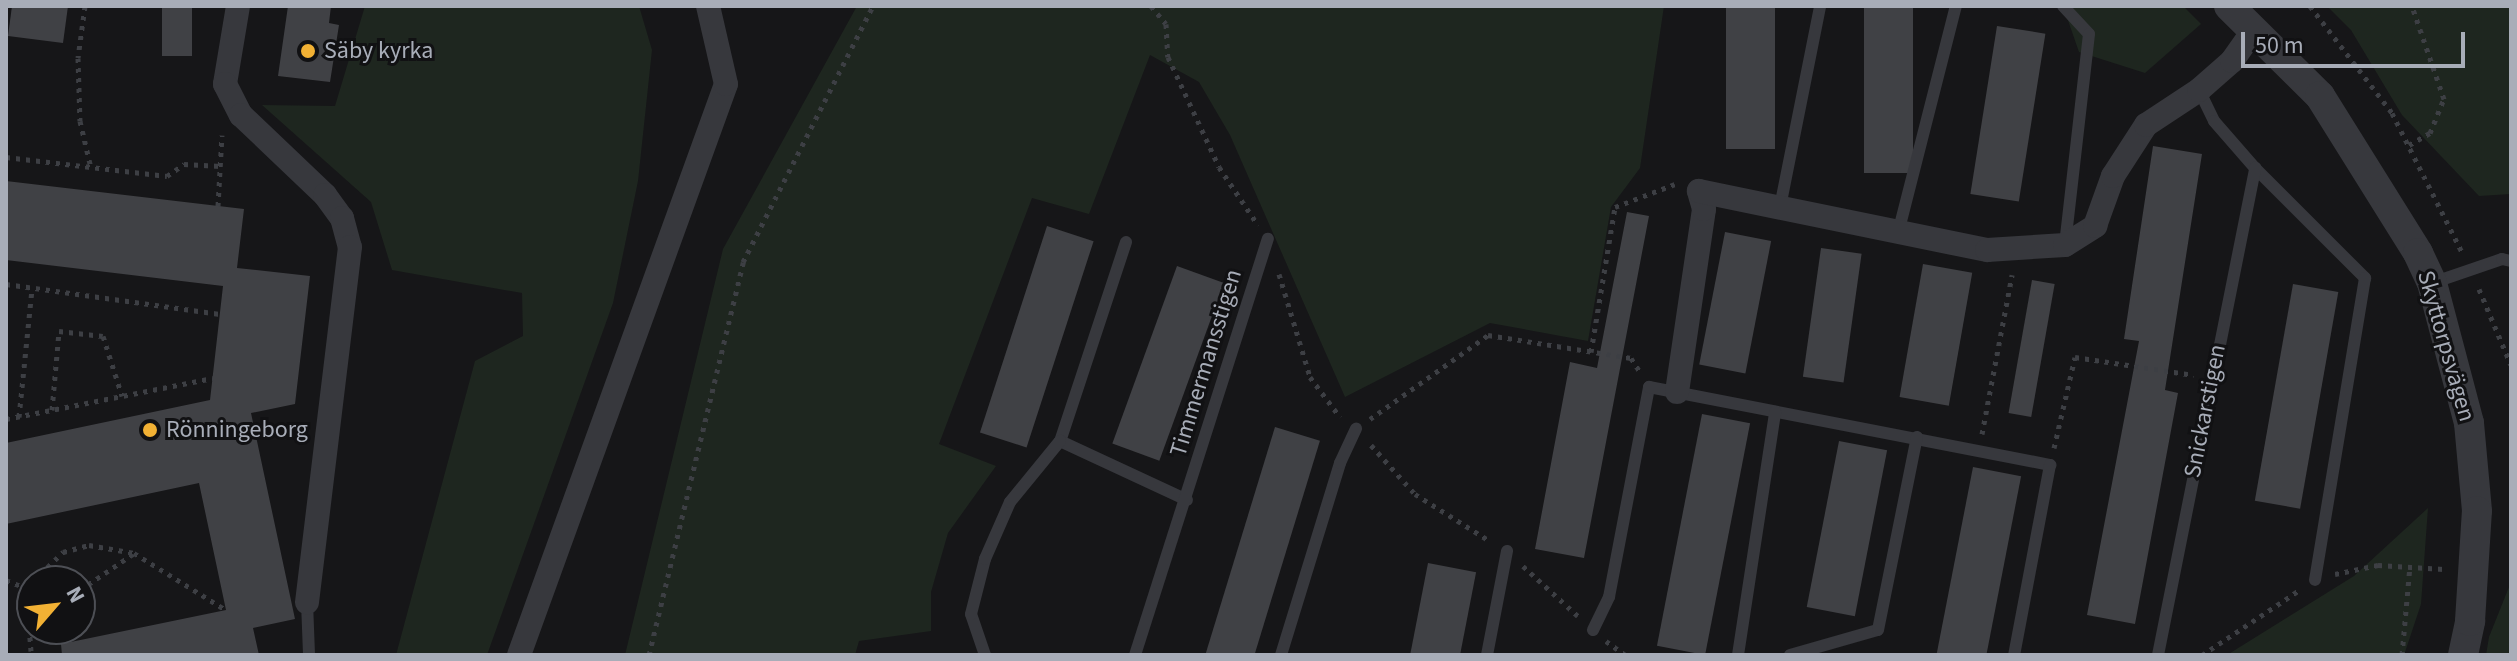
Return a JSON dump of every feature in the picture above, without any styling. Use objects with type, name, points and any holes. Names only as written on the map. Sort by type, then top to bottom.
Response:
[{"type":"street","points":[[238,6],[225,84],[241,115],[325,195],[342,218],[350,247],[307,602]]},
{"type":"street","points":[[519,655],[726,84],[708,6]]},
{"type":"street","name":"Skyttorpsvägen","points":[[2229,6],[2320,96],[2376,182],[2432,283],[2469,423],[2477,511],[2470,621],[2463,655]]},
{"type":"street","points":[[1677,392],[1704,209],[1699,191],[1987,250],[2065,245],[2095,226],[2113,176],[2146,125],[2199,90],[2232,61],[2254,29]]},
{"type":"lane","points":[[1780,207],[1820,6]]},
{"type":"lane","points":[[1898,233],[1956,6]]},
{"type":"lane","points":[[2063,6],[2089,34],[2065,245]]},
{"type":"lane","points":[[2199,90],[2214,121],[2255,168],[2365,278],[2315,580]]},
{"type":"lane","name":"Snickarstigen","points":[[2158,655],[2255,168]]},
{"type":"lane","name":"Timmermansstigen","points":[[1135,655],[1268,239]]},
{"type":"lane","points":[[985,655],[971,614],[985,559],[1010,502],[1060,441],[1126,242]]},
{"type":"lane","points":[[2432,283],[2470,268],[2511,261]]},
{"type":"lane","points":[[1593,630],[1609,597],[1649,387],[1979,448],[2050,465],[2014,655]]},
{"type":"lane","points":[[1738,655],[1775,412]]},
{"type":"lane","points":[[1281,655],[1340,463],[1356,429]]},
{"type":"lane","points":[[1790,655],[1878,630],[1917,437]]},
{"type":"lane","name":"Timmermansstigen","points":[[1060,441],[1187,500]]},
{"type":"lane","points":[[1487,655],[1507,551]]},
{"type":"lane","points":[[307,602],[309,655]]},
{"type":"path","points":[[85,6],[78,74],[80,121],[91,168]]},
{"type":"path","points":[[649,655],[743,262],[873,6]]},
{"type":"path","points":[[1151,6],[1166,24],[1168,57],[1219,167],[1268,239],[1310,377],[1331,410],[1356,429],[1415,494],[1507,551],[1593,630],[1625,655]]},
{"type":"path","points":[[2310,6],[2369,79],[2409,145],[2470,268],[2511,365]]},
{"type":"path","points":[[2409,145],[2430,133],[2444,99],[2412,6]]},
{"type":"path","points":[[218,206],[225,84]]},
{"type":"path","points":[[6,157],[167,176],[184,164],[221,166]]},
{"type":"path","points":[[1591,352],[1615,207],[1678,182],[1699,191]]},
{"type":"path","points":[[1979,448],[2017,250]]},
{"type":"path","points":[[6,284],[220,314]]},
{"type":"path","points":[[19,417],[32,288]]},
{"type":"path","points":[[52,410],[59,331],[103,336],[122,396]]},
{"type":"path","points":[[1356,429],[1488,335],[1631,358],[1649,387]]},
{"type":"path","points":[[2050,465],[2075,357],[2211,378]]},
{"type":"path","points":[[6,419],[213,378]]},
{"type":"path","points":[[50,565],[63,552],[89,545],[134,553],[226,610]]},
{"type":"path","points":[[96,579],[134,553]]},
{"type":"path","points":[[2402,655],[2410,566]]},
{"type":"path","points":[[2202,655],[2315,580],[2363,568],[2410,566],[2453,570]]},
{"type":"path","points":[[31,645],[31,651]]},
{"type":"shaded area","points":[[365,6],[639,6],[652,50],[638,181],[613,303],[487,655],[396,655],[475,361],[523,336],[522,293],[392,270],[371,202],[262,105],[335,106]]},
{"type":"shaded area","points":[[857,6],[1664,6],[1640,168],[1611,207],[1588,341],[1490,323],[1345,397],[1230,135],[1199,82],[1150,55],[1089,214],[1032,198],[939,444],[996,466],[948,533],[931,592],[931,631],[859,641],[855,655],[625,655],[723,249]]},
{"type":"shaded area","points":[[2063,6],[2183,6],[2201,24],[2145,73],[2079,52]]},
{"type":"shaded area","points":[[2327,6],[2511,6],[2511,194],[2479,196],[2402,115],[2351,30]]},
{"type":"shaded area","points":[[2428,508],[2421,604],[2404,655],[2227,655],[2354,576]]},
{"type":"shaded area","points":[[2511,582],[2511,655],[2486,655],[2489,637]]},
{"type":"building","points":[[12,6],[68,6],[63,43],[8,36]]},
{"type":"building","points":[[162,6],[192,6],[192,56],[162,56]]},
{"type":"building","name":"Säby kyrka","points":[[288,6],[331,6],[329,23],[339,25],[330,82],[278,76]]},
{"type":"building","points":[[1726,6],[1775,6],[1775,149],[1726,149]]},
{"type":"building","points":[[1864,6],[1913,6],[1913,173],[1864,173]]},
{"type":"building","points":[[1997,26],[2045,34],[2019,202],[1970,194]]},
{"type":"building","points":[[2153,146],[2202,154],[2165,390],[2178,393],[2135,624],[2087,615],[2139,341],[2124,339]]},
{"type":"building","name":"Rönningeborg","points":[[6,181],[244,209],[237,268],[310,276],[295,404],[251,413],[295,619],[253,628],[259,655],[62,655],[61,645],[96,645],[96,637],[226,610],[199,483],[6,524],[6,443],[210,400],[223,286],[6,260]]},
{"type":"building","points":[[1627,212],[1649,216],[1584,558],[1535,549],[1570,362],[1597,368]]},
{"type":"building","points":[[1047,226],[1094,241],[1027,448],[980,432]]},
{"type":"building","points":[[1725,232],[1771,241],[1745,373],[1699,365]]},
{"type":"building","points":[[1821,248],[1862,254],[1844,382],[1803,377]]},
{"type":"building","points":[[1923,264],[1972,273],[1949,406],[1900,397]]},
{"type":"building","points":[[1177,266],[1224,283],[1159,461],[1112,444]]},
{"type":"building","points":[[2032,280],[2055,284],[2031,417],[2009,413]]},
{"type":"building","points":[[2293,284],[2338,292],[2300,509],[2255,501]]},
{"type":"building","points":[[1702,414],[1750,423],[1705,655],[1657,646]]},
{"type":"building","points":[[1275,427],[1320,441],[1254,655],[1205,655]]},
{"type":"building","points":[[1839,441],[1887,450],[1855,616],[1807,607]]},
{"type":"building","points":[[1973,467],[2021,476],[1986,655],[1937,654]]},
{"type":"building","points":[[1428,563],[1476,572],[1460,655],[1410,655]]},
{"type":"place","name":"Säby kyrka","points":[[308,51]]},
{"type":"place","name":"Rönningeborg","points":[[150,430]]}]
